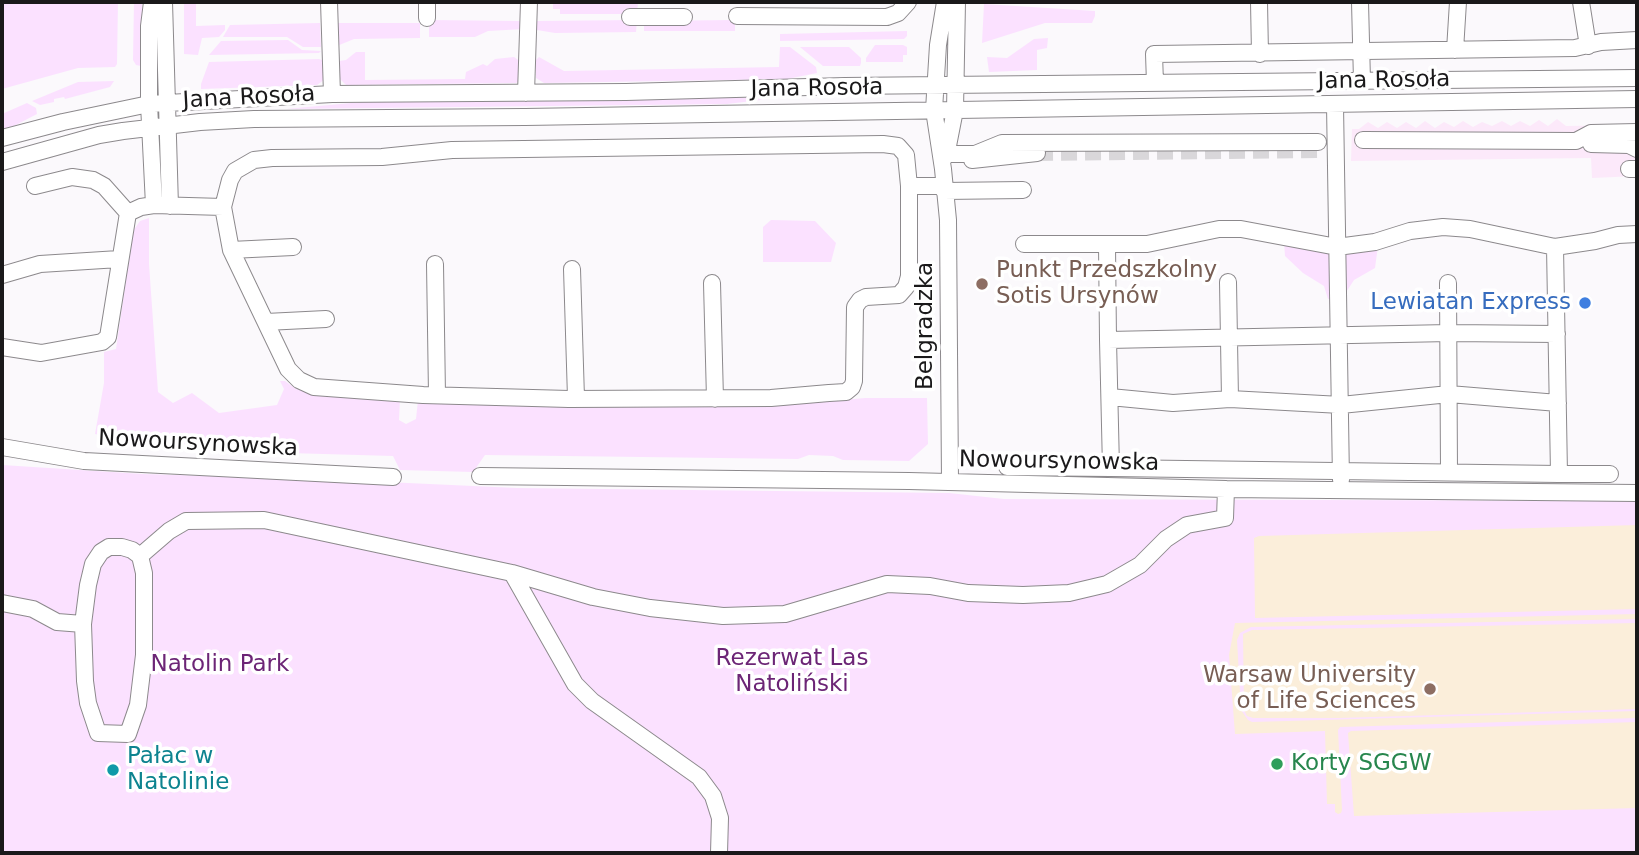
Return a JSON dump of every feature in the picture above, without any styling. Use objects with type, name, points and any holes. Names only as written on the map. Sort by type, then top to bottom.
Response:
[{"type":"street","points":[[152,2],[149,26],[149,104],[162,205]]},
{"type":"street","points":[[162,205],[169,126],[164,2]]},
{"type":"street","points":[[329,2],[332,94]]},
{"type":"street","points":[[526,93],[529,2]]},
{"type":"street","points":[[737,16],[887,16],[898,13],[908,2]]},
{"type":"street","name":"Belgradzka","points":[[945,162],[934,110],[934,86],[946,2]]},
{"type":"street","name":"Belgradzka","points":[[950,482],[948,220],[944,189],[945,162],[957,86],[957,2]]},
{"type":"street","points":[[1455,50],[1458,2]]},
{"type":"street","points":[[1259,3],[1260,54]]},
{"type":"street","points":[[1360,4],[1362,81]]},
{"type":"street","points":[[1582,6],[1588,46]]},
{"type":"street","points":[[637,12],[684,17]]},
{"type":"street","points":[[1155,83],[1154,54],[1575,48],[1601,42],[1637,40]]},
{"type":"street","name":"Jana Rosoła","points":[[2,138],[149,104],[332,94],[1637,78]]},
{"type":"street","name":"Jana Rosoła","points":[[2,162],[99,135],[200,121],[332,116],[525,117],[1637,99]]},
{"type":"street","points":[[1335,105],[1340,489]]},
{"type":"street","points":[[1363,140],[1576,141],[1591,133],[1637,132]]},
{"type":"street","points":[[989,153],[1002,143],[1318,142]]},
{"type":"street","points":[[883,144],[898,146],[906,155],[909,186],[909,276],[906,287],[899,295],[866,297],[855,307],[852,387],[846,392],[715,399],[438,395],[314,387],[299,380],[288,369],[232,250],[223,207],[235,171],[254,160],[382,157],[452,150],[883,144]]},
{"type":"street","points":[[1591,144],[1629,145],[1637,149]]},
{"type":"street","points":[[945,162],[989,153],[1037,153]]},
{"type":"street","points":[[35,186],[72,177],[93,180],[104,186],[128,213]]},
{"type":"street","points":[[909,186],[1023,190]]},
{"type":"street","points":[[128,213],[141,207],[162,205],[223,207]]},
{"type":"street","points":[[2,347],[41,353],[102,342],[108,337],[128,213]]},
{"type":"street","points":[[1024,244],[1147,244],[1219,229],[1337,247],[1375,242],[1410,231],[1443,227],[1469,229],[1555,247],[1637,234]]},
{"type":"street","points":[[1107,245],[1111,468]]},
{"type":"street","points":[[232,250],[293,247]]},
{"type":"street","points":[[1555,247],[1559,474]]},
{"type":"street","points":[[2,275],[40,264],[119,259]]},
{"type":"street","points":[[435,264],[438,395]]},
{"type":"street","points":[[572,270],[576,398]]},
{"type":"street","points":[[1228,282],[1230,399]]},
{"type":"street","points":[[712,283],[715,399]]},
{"type":"street","points":[[1448,283],[1449,472]]},
{"type":"street","points":[[266,322],[326,319]]},
{"type":"street","points":[[1108,340],[1449,333],[1557,334]]},
{"type":"street","points":[[1110,397],[1173,404],[1230,399],[1341,405],[1448,394],[1558,403]]},
{"type":"street","name":"Nowoursynowska","points":[[2,447],[84,461],[393,477]]},
{"type":"street","points":[[1007,467],[1610,474]]},
{"type":"street","name":"Nowoursynowska","points":[[480,476],[950,482],[1226,489],[1637,492]]},
{"type":"street","points":[[140,556],[169,531],[186,521],[264,520],[512,573],[593,597],[650,608],[723,616],[785,614],[887,584],[1023,596],[1069,593],[1107,584],[1140,565],[1166,539],[1187,525],[1225,518],[1226,489]]},
{"type":"street","points":[[109,547],[122,547],[140,556],[145,593],[145,655],[138,705],[128,734],[98,733],[85,681],[83,624],[93,564],[101,552],[109,547]]},
{"type":"street","points":[[512,573],[575,684],[592,701],[699,777],[713,796],[720,818],[719,853]]},
{"type":"street","points":[[2,603],[33,609],[57,622],[83,624]]},
{"type":"shaded area","points":[[1557,119],[1566,126],[1637,125],[1637,176],[1592,178],[1591,158],[1351,161],[1352,129],[1359,129],[1368,122],[1378,128],[1387,122],[1397,128],[1406,122],[1416,128],[1425,121],[1435,128],[1444,122],[1454,127],[1463,121],[1473,127],[1482,122],[1492,126],[1502,121],[1511,126],[1520,121],[1530,126],[1539,120],[1548,126]]},
{"type":"shaded area","name":"Warsaw University of Life Sciences","points":[[1637,517],[1637,820],[1232,830],[1212,534]]},
{"type":"green space","points":[[2,2],[118,2],[117,64],[115,67],[78,68],[2,89]]},
{"type":"green space","points":[[134,2],[142,2],[141,66],[136,65],[133,60]]},
{"type":"green space","points":[[184,2],[196,2],[196,26],[225,25],[225,30],[219,37],[202,38],[198,55],[184,54]]},
{"type":"green space","points":[[553,2],[638,2],[637,14],[560,14],[560,9],[553,9]]},
{"type":"green space","points":[[984,4],[1095,11],[1095,16],[1092,23],[1045,23],[982,43]]},
{"type":"green space","points":[[429,20],[519,21],[524,23],[524,29],[488,31],[475,37],[429,37]]},
{"type":"green space","points":[[637,20],[636,32],[555,33],[537,30],[537,21]]},
{"type":"green space","points":[[733,20],[735,31],[644,31],[644,21]]},
{"type":"green space","points":[[320,23],[321,47],[303,47],[287,37],[223,37],[230,25]]},
{"type":"green space","points":[[337,23],[420,23],[420,38],[354,39],[337,46]]},
{"type":"green space","points":[[907,31],[904,39],[780,41],[780,34]]},
{"type":"green space","points":[[1048,38],[1047,48],[1037,50],[1037,70],[989,72],[987,57],[1007,58],[1034,39]]},
{"type":"green space","points":[[288,40],[302,50],[321,51],[209,55],[221,41]]},
{"type":"green space","points":[[875,45],[903,45],[907,47],[907,55],[903,55],[903,62],[866,62]]},
{"type":"green space","points":[[780,47],[790,47],[816,67],[817,73],[787,79],[544,83],[536,78],[535,61],[539,57],[564,71],[779,67]]},
{"type":"green space","points":[[800,47],[849,47],[861,58],[861,63],[860,66],[823,66]]},
{"type":"green space","points":[[356,52],[365,52],[365,80],[465,79],[466,72],[483,64],[487,66],[495,59],[514,57],[521,62],[519,81],[346,85],[339,78],[339,61],[346,60]]},
{"type":"green space","points":[[324,61],[324,80],[317,85],[201,89],[209,62]]},
{"type":"green space","points":[[114,81],[110,87],[65,99],[54,99],[54,102],[40,105],[32,101],[78,82]]},
{"type":"green space","points":[[786,97],[727,104],[286,109],[362,102]]},
{"type":"green space","points":[[27,103],[36,108],[37,114],[2,129],[2,114]]},
{"type":"green space","points":[[149,218],[149,264],[158,392],[173,403],[192,393],[219,413],[277,405],[284,389],[280,381],[285,381],[296,389],[400,399],[399,420],[406,424],[416,419],[418,400],[725,406],[788,405],[865,398],[927,398],[928,444],[909,461],[843,460],[833,456],[809,455],[798,459],[485,455],[473,472],[400,470],[393,456],[184,450],[95,434],[104,383],[104,352],[116,349],[133,231],[140,221]]},
{"type":"green space","points":[[771,220],[815,221],[836,243],[831,262],[763,262],[763,227]]},
{"type":"green space","points":[[1284,242],[1332,256],[1343,255],[1349,250],[1378,246],[1375,268],[1354,280],[1343,297],[1328,299],[1324,286],[1303,273],[1285,256]]},
{"type":"green space","name":"Natolin Park","points":[[2,465],[143,474],[517,488],[949,493],[1004,499],[1637,501],[1637,525],[1254,538],[1255,618],[1637,609],[1637,614],[1235,623],[1229,655],[1235,734],[1325,731],[1327,804],[1335,804],[1335,812],[1338,814],[1342,810],[1340,727],[1637,718],[1637,722],[1348,733],[1354,816],[1637,808],[1637,853],[2,853]]},
{"type":"green space","points":[[1637,619],[1637,623],[1252,630],[1243,634],[1244,710],[1247,716],[1253,718],[1637,711],[1252,722],[1241,710],[1237,640],[1240,633],[1251,627]]},
{"type":"tunnel","points":[[1037,153],[1317,150]]},
{"type":"place","name":"Punkt Przedszkolny Sotis Ursynów","points":[[982,284]]},
{"type":"place","name":"Lewiatan Express","points":[[1585,303]]},
{"type":"place","name":"Warsaw University of Life Sciences","points":[[1430,689]]},
{"type":"place","name":"Korty SGGW","points":[[1277,764]]},
{"type":"place","name":"Pałac w Natolinie","points":[[113,770]]},
{"type":"park label","name":"Rezerwat Las Natoliński","points":[[792,672]]}]
